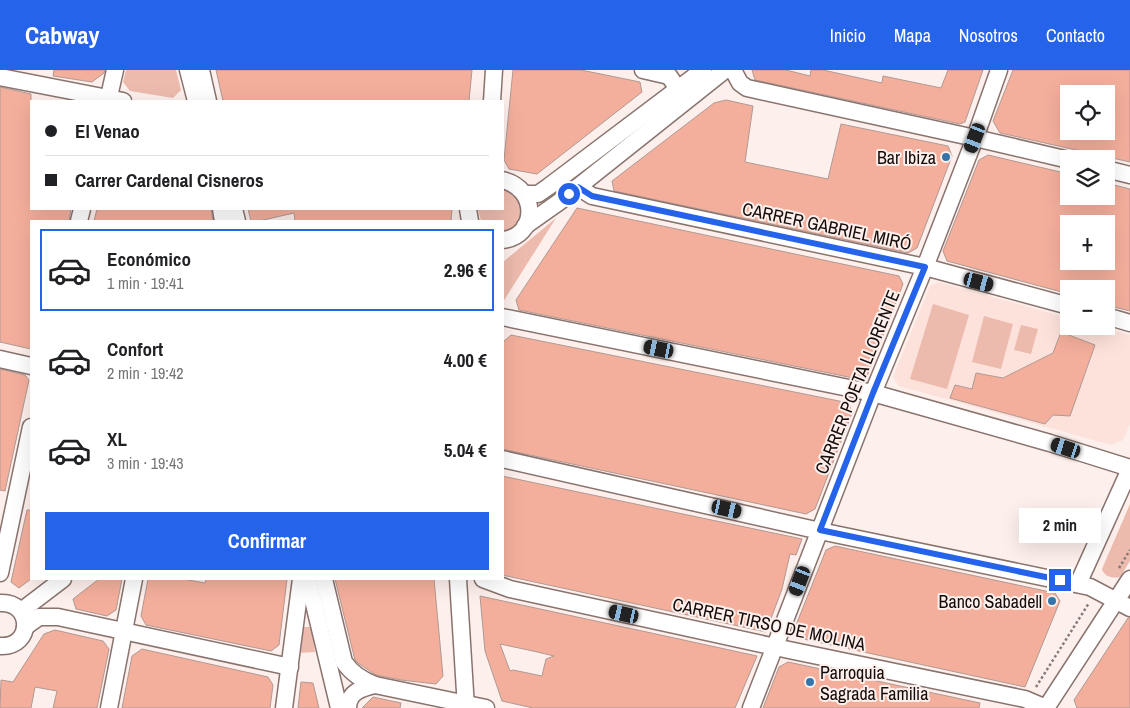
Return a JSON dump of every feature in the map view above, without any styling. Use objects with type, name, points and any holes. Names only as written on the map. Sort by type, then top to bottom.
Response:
[{"type":"street","points":[[0,77],[113,100],[114,70]]},
{"type":"street","points":[[188,70],[196,100]]},
{"type":"street","points":[[201,70],[208,100]]},
{"type":"street","points":[[492,100],[494,70]]},
{"type":"street","points":[[643,70],[668,76],[678,89]]},
{"type":"street","points":[[526,194],[538,194],[548,188],[703,70]]},
{"type":"street","points":[[504,241],[514,237],[525,226],[578,187],[725,70]]},
{"type":"street","points":[[733,70],[740,83],[747,88],[1060,158]]},
{"type":"street","name":"CARRER POETA LLORENTE","points":[[751,708],[873,393],[925,267],[999,70]]},
{"type":"street","points":[[1115,171],[1130,175]]},
{"type":"street","points":[[504,180],[512,182],[526,194],[530,210],[525,226]]},
{"type":"street","name":"CARRER GABRIEL MIRÓ","points":[[578,187],[592,196],[925,267],[1060,304]]},
{"type":"street","points":[[504,317],[873,393],[1050,442],[1130,468],[1078,584]]},
{"type":"street","points":[[1115,319],[1130,323]]},
{"type":"street","points":[[0,359],[30,366]]},
{"type":"street","points":[[0,573],[30,432]]},
{"type":"street","points":[[504,459],[820,530],[1078,584],[1111,597]]},
{"type":"street","points":[[1046,708],[1111,597],[1130,579]]},
{"type":"street","points":[[21,611],[62,580]]},
{"type":"street","points":[[109,708],[134,580]]},
{"type":"street","points":[[284,708],[301,580]]},
{"type":"street","points":[[308,580],[339,708]]},
{"type":"street","points":[[324,580],[344,662],[349,670],[362,680],[375,685],[466,706],[486,708]]},
{"type":"street","points":[[458,580],[466,706]]},
{"type":"street","name":"CARRER TIRSO DE MOLINA","points":[[486,580],[510,589],[775,647],[1029,699],[1046,708]]},
{"type":"street","points":[[0,603],[11,604],[21,611],[24,616],[25,627],[20,639],[14,644],[0,646]]},
{"type":"street","points":[[25,627],[39,617],[58,617],[290,668]]},
{"type":"street","points":[[348,708],[350,698],[354,694],[365,687],[375,685]]},
{"type":"path","points":[[1029,699],[1089,603],[1111,597]]},
{"type":"shaded area","points":[[126,70],[176,70],[181,90],[173,98],[130,91],[123,82]]},
{"type":"shaded area","points":[[504,190],[510,192],[520,203],[520,217],[517,223],[504,232],[504,220],[481,220],[478,210],[504,210]]},
{"type":"shaded area","points":[[556,218],[504,300],[504,261]]},
{"type":"shaded area","points":[[938,282],[1060,316],[1060,335],[1115,335],[1115,331],[1130,335],[1130,424],[1123,440],[1111,445],[899,386],[893,377],[930,286]]},
{"type":"shaded area","points":[[933,304],[969,315],[947,389],[910,379]]},
{"type":"shaded area","points":[[984,316],[1013,324],[1001,369],[972,362]]},
{"type":"shaded area","points":[[1021,325],[1038,329],[1031,354],[1014,350]]},
{"type":"shaded area","points":[[1130,504],[1130,561],[1120,577],[1111,577],[1106,575],[1102,569]]},
{"type":"shaded area","points":[[302,627],[311,627],[315,652],[298,653]]},
{"type":"building","points":[[54,70],[105,70],[104,73],[92,82],[53,76]]},
{"type":"building","points":[[216,70],[472,70],[469,100],[223,100]]},
{"type":"building","points":[[513,70],[581,70],[640,82],[642,92],[537,174],[509,169],[504,160]]},
{"type":"building","points":[[752,70],[786,70],[810,76],[811,70],[823,70],[882,83],[883,76],[941,88],[948,70],[983,70],[965,122],[960,124],[755,80]]},
{"type":"building","points":[[1013,70],[1130,70],[1130,162],[1115,159],[1115,150],[1076,150],[1000,133],[993,121]]},
{"type":"building","points":[[0,87],[31,94],[30,210],[71,210],[69,220],[30,220],[30,349],[0,342]]},
{"type":"building","points":[[726,100],[753,106],[745,162],[828,179],[841,124],[948,146],[952,156],[917,248],[908,253],[614,191],[612,181],[714,103]]},
{"type":"building","points":[[988,155],[1060,172],[1060,205],[1115,205],[1115,185],[1130,189],[1130,311],[1115,307],[1115,280],[1060,280],[1060,292],[947,261],[943,251],[979,160]]},
{"type":"building","points":[[577,208],[899,276],[903,284],[867,376],[858,379],[519,310],[516,300]]},
{"type":"building","points":[[97,210],[211,210],[213,220],[94,220]]},
{"type":"building","points":[[248,210],[452,210],[451,220],[295,220],[294,213],[263,220],[251,220]]},
{"type":"building","points":[[511,335],[849,403],[852,413],[815,509],[806,514],[504,449],[504,341]]},
{"type":"building","points":[[1060,335],[1069,335],[1095,345],[1070,416],[1053,415],[1045,424],[950,398],[955,385],[972,389],[976,373],[1003,378],[1053,353]]},
{"type":"building","points":[[0,369],[25,375],[29,380],[5,491],[0,490]]},
{"type":"building","points":[[504,476],[802,539],[796,555],[790,554],[782,589],[766,632],[504,575]]},
{"type":"building","points":[[27,510],[30,510],[30,580],[19,588],[11,582]]},
{"type":"building","points":[[835,546],[1055,593],[1060,601],[1025,687],[799,638],[794,630],[826,550]]},
{"type":"building","points":[[98,580],[122,580],[116,610],[107,616],[76,609],[73,599]]},
{"type":"building","points":[[148,580],[188,580],[205,583],[206,580],[287,580],[279,645],[271,651],[146,625],[141,616]]},
{"type":"building","points":[[335,580],[434,580],[443,676],[436,684],[376,675],[355,660]]},
{"type":"building","points":[[480,596],[757,656],[735,708],[533,708],[502,701],[485,651]],"holes":[[[500,644],[554,656],[546,659],[542,676],[510,671]]]},
{"type":"building","points":[[1128,618],[1130,618],[1130,708],[1077,708],[1074,700]]},
{"type":"building","points":[[55,630],[103,641],[109,649],[97,708],[53,708],[57,691],[35,687],[31,708],[0,708],[1,680],[13,682],[44,634]]},
{"type":"building","points":[[142,649],[268,677],[273,685],[270,708],[122,708],[132,656]]},
{"type":"building","points":[[788,662],[980,703],[979,708],[763,708],[779,667]]},
{"type":"building","points":[[301,682],[313,683],[319,708],[298,708]]},
{"type":"building","points":[[373,697],[401,703],[400,708],[362,708]]},
{"type":"place","name":"Bar Ibiza","points":[[946,157]]},
{"type":"place","name":"Banco Sabadell","points":[[1052,601]]},
{"type":"place","name":"Parroquia Sagrada Familia","points":[[810,682]]},
{"type":"route","points":[[569,194],[578,187],[592,196],[925,267],[873,393],[820,530],[1060,580]]}]
